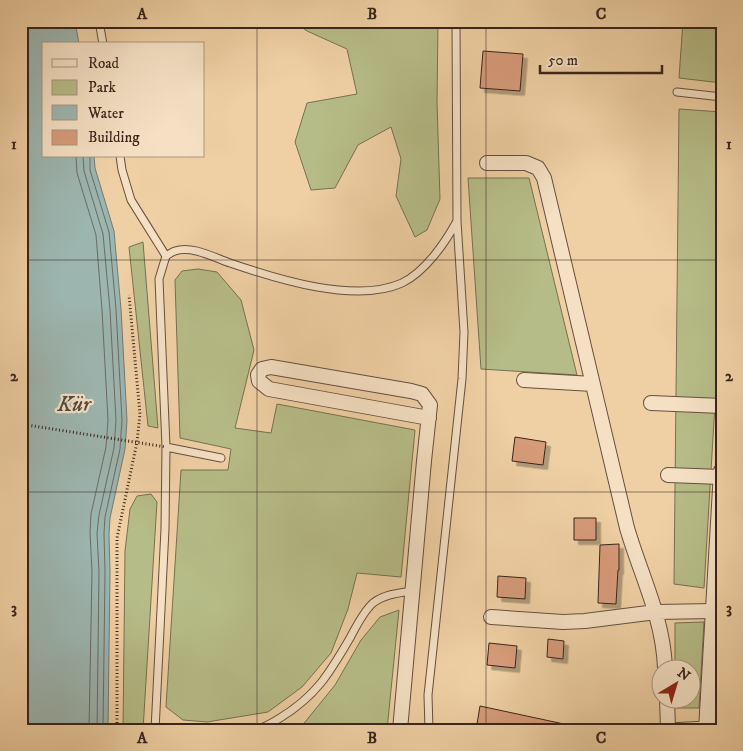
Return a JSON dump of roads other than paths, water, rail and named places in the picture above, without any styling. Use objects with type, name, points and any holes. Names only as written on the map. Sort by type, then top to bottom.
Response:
[{"type":"street","points":[[487,163],[526,163],[538,168],[544,178],[627,528],[656,612],[661,632],[664,658]]},
{"type":"street","points":[[400,730],[430,405],[422,394],[411,391],[271,367],[262,369],[258,375],[259,381],[269,389],[428,418]]},
{"type":"street","points":[[524,380],[593,384]]},
{"type":"street","points":[[650,403],[722,406]]},
{"type":"street","points":[[707,727],[722,471]]},
{"type":"street","points":[[668,474],[721,477]]},
{"type":"street","points":[[491,617],[563,622],[656,612],[714,611]]},
{"type":"street","points":[[667,708],[668,728]]},
{"type":"lane","points":[[99,21],[103,42]]},
{"type":"lane","points":[[429,730],[428,695],[462,379],[464,332],[457,221],[456,21]]},
{"type":"lane","points":[[677,92],[722,97]]},
{"type":"lane","points":[[120,158],[131,200],[166,256]]},
{"type":"lane","points":[[155,730],[165,529],[166,447],[159,279],[166,256],[176,250],[193,250],[267,275],[310,286],[347,291],[373,290],[402,283],[422,268],[446,242],[457,221]]},
{"type":"lane","points":[[166,447],[221,458]]},
{"type":"lane","points":[[256,730],[264,728],[294,709],[315,692],[361,619],[373,604],[388,595],[413,591]]},
{"type":"lane","points":[[668,728],[707,727]]},
{"type":"water","name":"Kür","points":[[21,21],[75,21],[79,42],[42,42],[42,158],[94,158],[95,168],[114,231],[121,309],[127,420],[125,449],[110,518],[109,534],[108,730],[21,730]]}]
